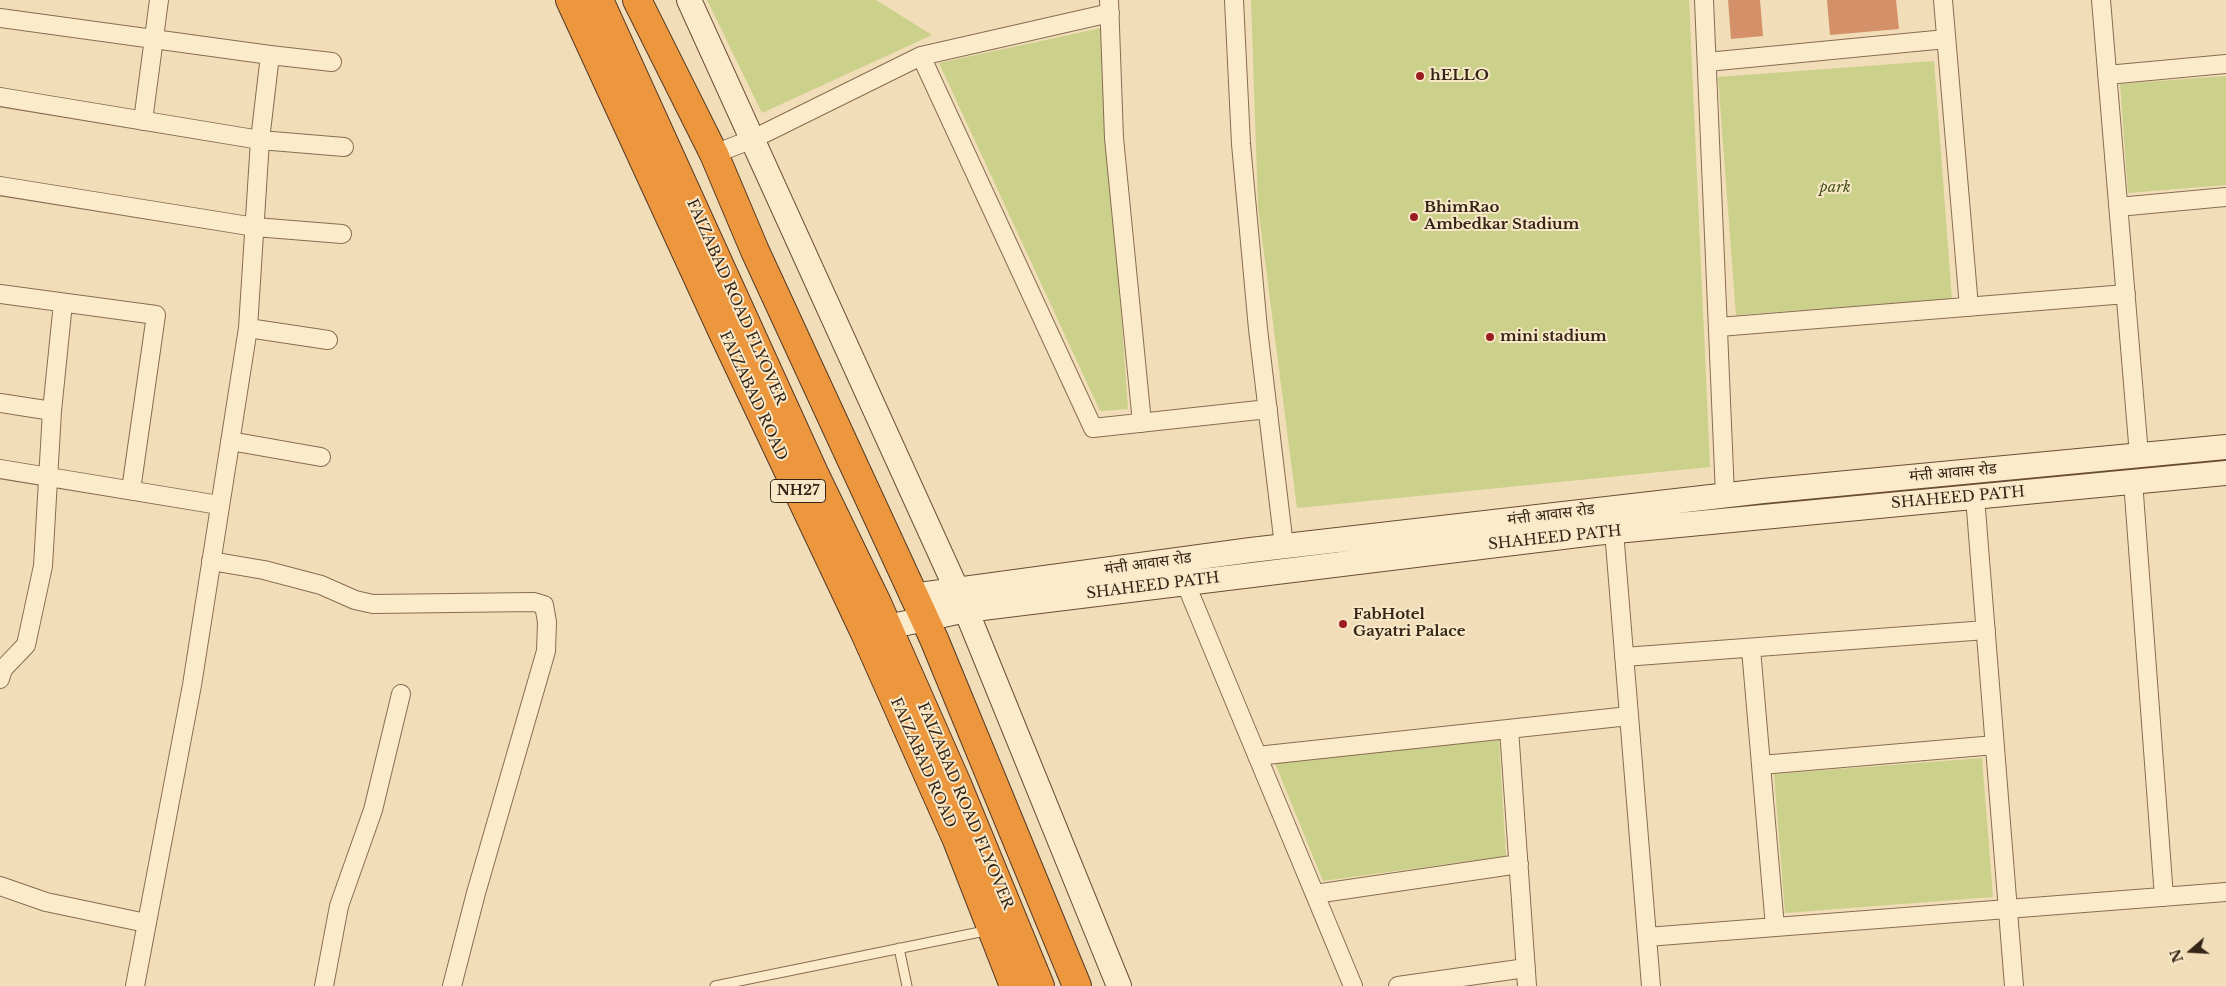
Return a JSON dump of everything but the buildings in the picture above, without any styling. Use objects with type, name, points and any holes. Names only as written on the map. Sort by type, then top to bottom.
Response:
[{"type":"highway","name":"FAIZABAD ROAD","points":[[570,0],[725,337],[865,633],[957,840],[1014,986]]},
{"type":"highway","name":"FAIZABAD ROAD FLYOVER","points":[[598,0],[810,464],[883,615],[961,793],[1040,986]]},
{"type":"highway","points":[[637,0],[714,154],[755,251],[924,620],[1077,986]]},
{"type":"highway","name":"मंत्ती आवास रोड","points":[[883,615],[912,596]]},
{"type":"street","points":[[143,121],[160,0]]},
{"type":"street","points":[[689,0],[961,600],[1120,986]]},
{"type":"street","points":[[1234,0],[1242,154],[1258,329],[1284,546]]},
{"type":"street","points":[[1704,0],[1725,495]]},
{"type":"street","points":[[1943,0],[1969,307]]},
{"type":"street","points":[[2101,0],[2139,456]]},
{"type":"street","points":[[714,154],[753,138],[921,56],[1109,6],[1114,138],[1142,423]]},
{"type":"street","points":[[0,18],[154,40],[332,62]]},
{"type":"street","points":[[1707,62],[1946,39]]},
{"type":"street","points":[[135,986],[192,686],[248,328],[260,140],[270,55]]},
{"type":"street","points":[[921,56],[1093,428],[1268,409]]},
{"type":"street","points":[[2108,75],[2226,64]]},
{"type":"street","points":[[0,97],[260,140],[344,147]]},
{"type":"street","points":[[0,186],[255,227],[342,234]]},
{"type":"street","points":[[2118,207],[2226,197]]},
{"type":"street","points":[[0,294],[156,315],[131,490]]},
{"type":"street","points":[[1719,327],[2126,294]]},
{"type":"street","points":[[1,672],[26,645],[43,566],[52,411],[63,303]]},
{"type":"street","points":[[248,328],[328,340]]},
{"type":"street","points":[[0,403],[52,411]]},
{"type":"street","points":[[230,441],[321,456]]},
{"type":"street","name":"मंत्ती आवास रोड","points":[[912,596],[961,600],[1284,546],[1412,543],[1725,495],[2226,447]]},
{"type":"street","points":[[0,469],[219,505]]},
{"type":"street","name":"SHAHEED PATH","points":[[883,615],[924,620],[961,600],[1185,582],[1412,543],[1614,531],[2226,473]]},
{"type":"street","points":[[2133,482],[2164,897]]},
{"type":"street","points":[[1975,497],[2014,986]]},
{"type":"street","points":[[1614,531],[1651,986]]},
{"type":"street","points":[[211,561],[264,570],[321,585],[355,600],[373,604],[534,602],[544,605],[548,622],[546,651],[476,893],[452,986]]},
{"type":"street","points":[[1185,582],[1353,986]]},
{"type":"street","points":[[1624,657],[1986,630]]},
{"type":"street","points":[[1751,649],[1775,927]]},
{"type":"street","points":[[324,986],[339,906],[374,810],[401,694]]},
{"type":"street","points":[[1257,756],[1629,716]]},
{"type":"street","points":[[1509,729],[1527,986]]},
{"type":"street","points":[[1761,765],[1995,745]]},
{"type":"street","points":[[1315,894],[1519,864]]},
{"type":"street","points":[[0,886],[46,902],[146,923]]},
{"type":"street","points":[[1647,937],[2226,892]]},
{"type":"street","points":[[1398,986],[1526,968]]},
{"type":"lane","points":[[715,986],[992,930]]},
{"type":"lane","points":[[899,948],[907,986]]},
{"type":"green space","points":[[707,0],[876,0],[932,35],[762,113]]},
{"type":"green space","name":"mini stadium","points":[[1251,0],[1689,0],[1710,467],[1297,508],[1258,207]]},
{"type":"green space","points":[[1101,28],[1128,409],[1100,411],[939,63]]},
{"type":"green space","name":"park","points":[[1934,61],[1952,299],[1736,315],[1718,77]]},
{"type":"green space","points":[[2226,76],[2226,185],[2128,193],[2120,84]]},
{"type":"green space","points":[[1499,740],[1506,856],[1323,881],[1275,763]]},
{"type":"green space","points":[[1982,758],[1993,897],[1785,913],[1774,774]]},
{"type":"place","name":"hELLO","points":[[1420,76]]},
{"type":"place","name":"BhimRao Ambedkar Stadium","points":[[1414,217]]},
{"type":"place","name":"mini stadium","points":[[1490,337]]},
{"type":"place","name":"FabHotel Gayatri Palace","points":[[1343,624]]}]
